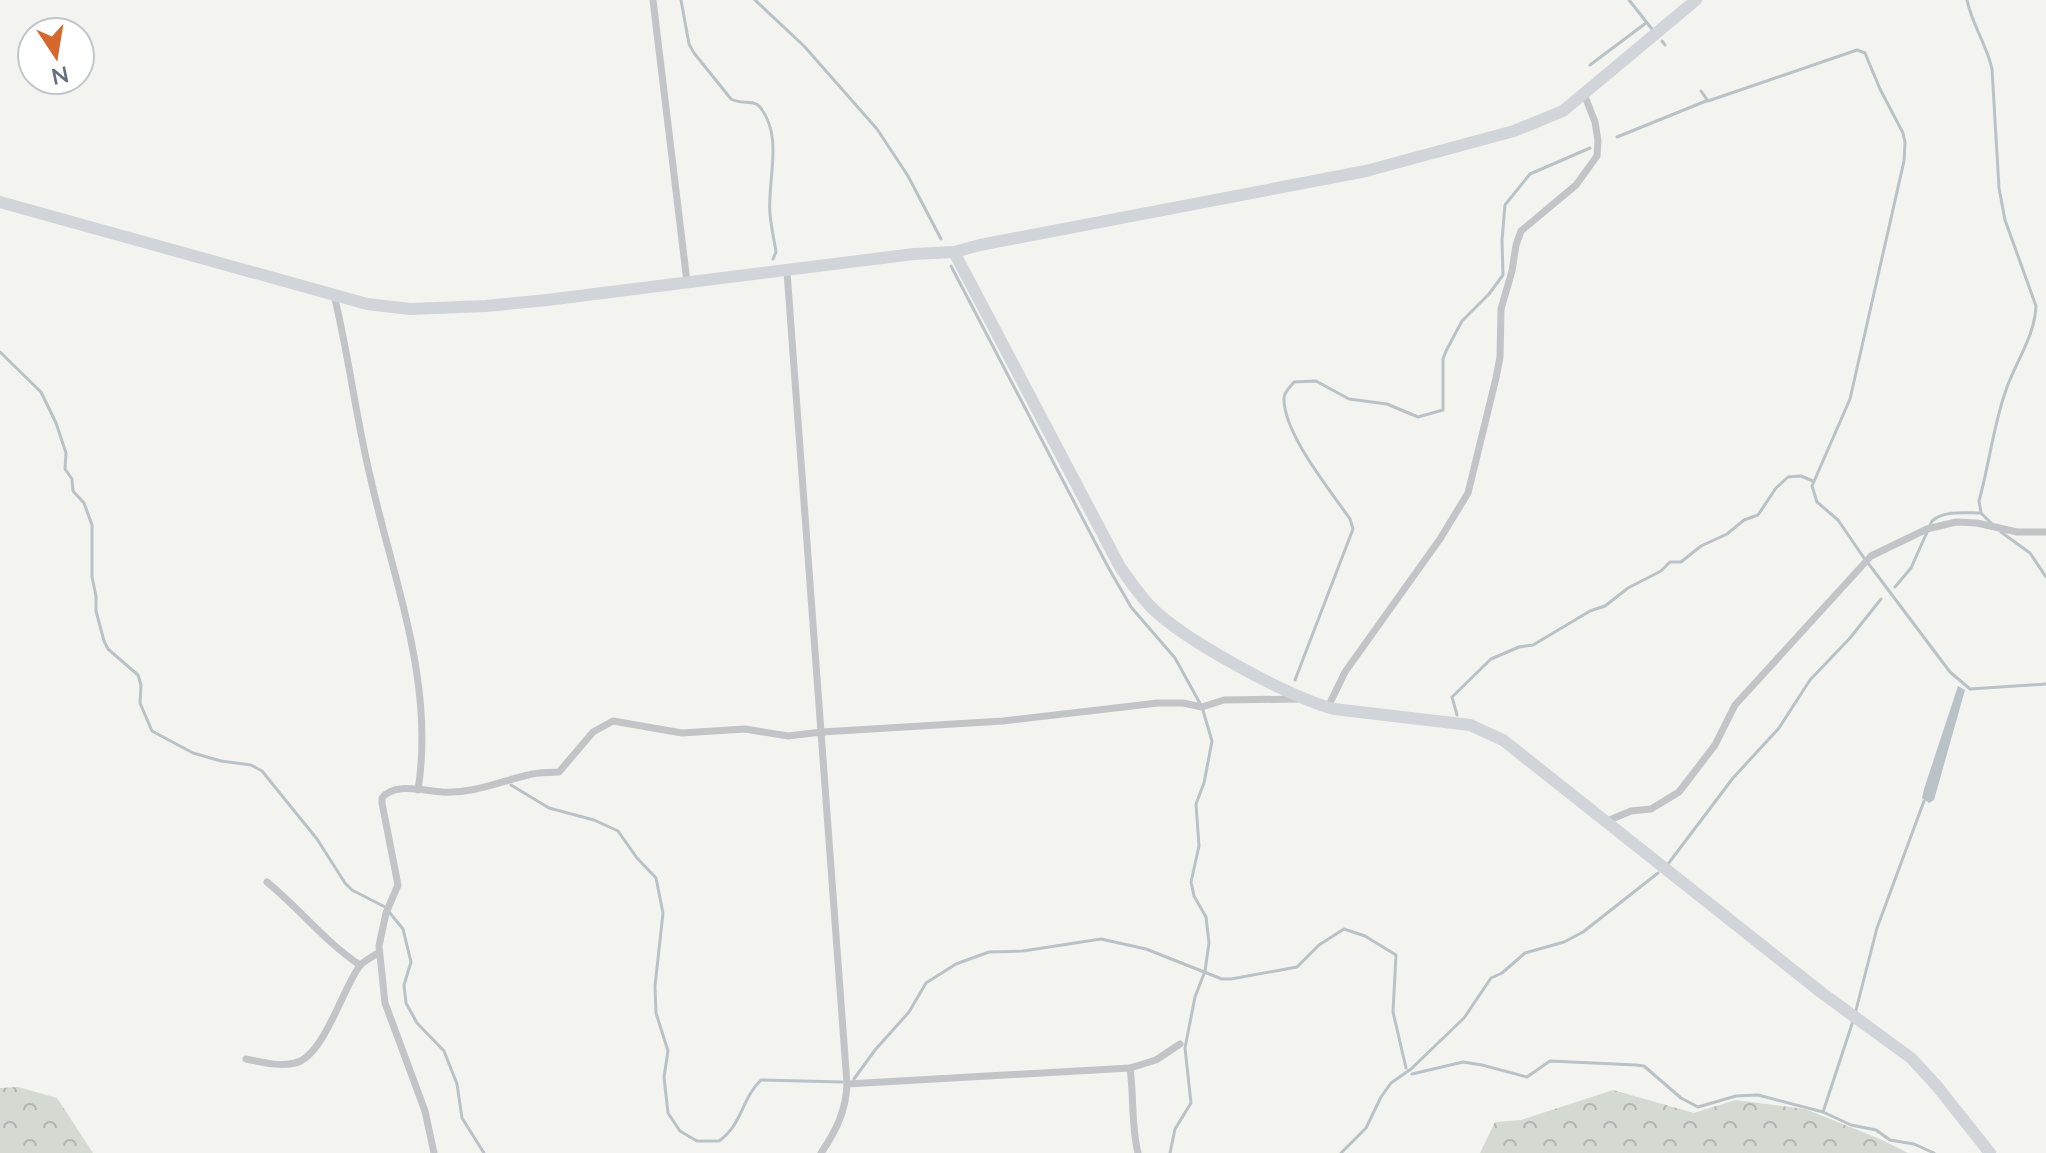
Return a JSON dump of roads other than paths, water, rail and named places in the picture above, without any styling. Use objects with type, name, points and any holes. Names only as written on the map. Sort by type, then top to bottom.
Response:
[{"type":"main road","points":[[0,202],[389,308],[429,309],[547,300],[787,272],[914,254],[954,252],[1399,163],[1543,121],[1563,111],[1696,0]]},
{"type":"main road","points":[[954,252],[1114,555],[1141,596],[1162,616],[1215,652],[1327,708],[1480,728],[1503,740],[1822,993],[1911,1058],[1990,1153]]},
{"type":"street","points":[[653,0],[687,282]]},
{"type":"street","points":[[1327,708],[1345,672],[1440,539],[1468,493],[1476,471],[1500,357],[1501,309],[1521,231],[1576,185],[1597,156],[1595,122],[1584,94]]},
{"type":"street","points":[[787,272],[847,1084],[841,1119],[821,1153]]},
{"type":"street","points":[[334,295],[362,441],[419,683],[422,748],[418,790]]},
{"type":"street","points":[[1607,821],[1631,811],[1651,809],[1679,792],[1703,763],[1735,705],[1871,556],[1927,529],[1956,522],[1977,523],[2017,532],[2046,532]]},
{"type":"street","points":[[434,1153],[425,1111],[389,1016],[378,953],[388,910],[398,891],[382,798],[392,791],[472,790],[528,774],[559,772],[593,732],[613,721],[682,733],[745,729],[788,736],[1003,721],[1175,702],[1202,707],[1224,700],[1305,699]]},
{"type":"street","points":[[267,882],[291,901],[339,951],[360,965]]},
{"type":"street","points":[[246,1059],[283,1064],[297,1063],[309,1057],[340,1007],[360,965],[378,953]]},
{"type":"street","points":[[847,1084],[1130,1068],[1156,1060],[1180,1044]]},
{"type":"street","points":[[1130,1068],[1138,1153]]},
{"type":"waterway","points":[[681,0],[689,44],[694,53],[731,99],[757,105],[767,119],[773,145],[770,201],[776,252],[773,259]]},
{"type":"waterway","points":[[755,0],[804,46],[877,129],[908,176],[941,239]]},
{"type":"waterway","points":[[1629,0],[1652,29]]},
{"type":"waterway","points":[[1967,0],[1992,69],[1999,188],[2005,220],[2036,306],[2032,329],[2001,406],[1979,501],[1981,513],[1992,524]]},
{"type":"waterway","points":[[1590,65],[1646,23]]},
{"type":"waterway","points":[[1662,41],[1665,45]]},
{"type":"waterway","points":[[1701,91],[1708,101],[1857,50],[1865,53],[1903,133],[1904,161],[1850,399],[1812,486],[1817,502],[1838,520],[1864,558]]},
{"type":"waterway","points":[[1617,137],[1706,101]]},
{"type":"waterway","points":[[1295,680],[1353,529],[1350,519],[1309,461],[1291,428],[1284,398],[1286,392],[1294,382],[1316,381],[1349,399],[1387,404],[1418,417],[1443,410],[1443,359],[1446,351],[1462,321],[1503,275],[1505,205],[1530,174],[1590,148]]},
{"type":"waterway","points":[[951,266],[1108,567],[1131,607],[1175,658],[1202,707],[1212,741],[1204,783],[1196,804],[1199,846],[1191,882],[1194,896],[1206,917],[1209,943],[1185,1048],[1191,1103],[1175,1129],[1170,1153]]},
{"type":"waterway","points":[[0,352],[41,392],[56,423],[66,453],[65,469],[92,525],[92,577],[104,641],[108,649],[138,675],[140,703],[152,731],[193,753],[251,765],[262,771],[317,839],[345,883],[352,890],[385,907],[403,929],[411,962],[404,985],[406,1003],[417,1023],[444,1051],[457,1084],[462,1118],[484,1153]]},
{"type":"waterway","points":[[1457,715],[1452,697],[1491,659],[1519,647],[1533,645],[1590,611],[1605,606],[1628,588],[1661,571],[1670,562],[1681,562],[1701,546],[1727,534],[1744,520],[1758,515],[1776,488],[1788,477],[1801,476],[1813,481]]},
{"type":"waterway","points":[[1895,587],[1911,568],[1932,521],[1949,514],[1981,513]]},
{"type":"waterway","points":[[2001,532],[2030,553],[2046,577]]},
{"type":"waterway","points":[[1868,563],[1950,672],[1970,689],[2046,684]]},
{"type":"waterway","points":[[1668,864],[1733,778],[1779,728],[1810,680],[1881,599]]},
{"type":"waterway","points":[[511,785],[549,808],[594,820],[618,831],[656,878],[663,913],[655,986],[656,1013],[668,1051],[664,1077],[668,1113],[680,1131],[697,1141],[719,1141],[733,1127],[761,1080],[842,1082]]},
{"type":"waterway","points":[[1855,1014],[1877,928],[1924,801]]},
{"type":"waterway","points":[[1341,1153],[1366,1128],[1391,1083],[1411,1069],[1464,1018],[1491,978],[1502,973],[1525,953],[1564,942],[1583,932],[1658,873]]},
{"type":"waterway","points":[[854,1079],[909,1012],[926,983],[956,964],[989,952],[1023,951],[1101,939],[1146,949],[1222,979],[1231,979],[1297,967],[1319,945],[1344,929],[1365,936],[1396,955],[1393,1012],[1406,1068]]},
{"type":"waterway","points":[[1823,1112],[1853,1021]]},
{"type":"waterway","points":[[1412,1074],[1463,1062],[1527,1077],[1550,1061],[1644,1066],[1681,1098],[1698,1107],[1736,1096],[1758,1095],[1823,1112],[1851,1125],[1876,1130],[1890,1140],[1914,1144],[1934,1153]]}]
